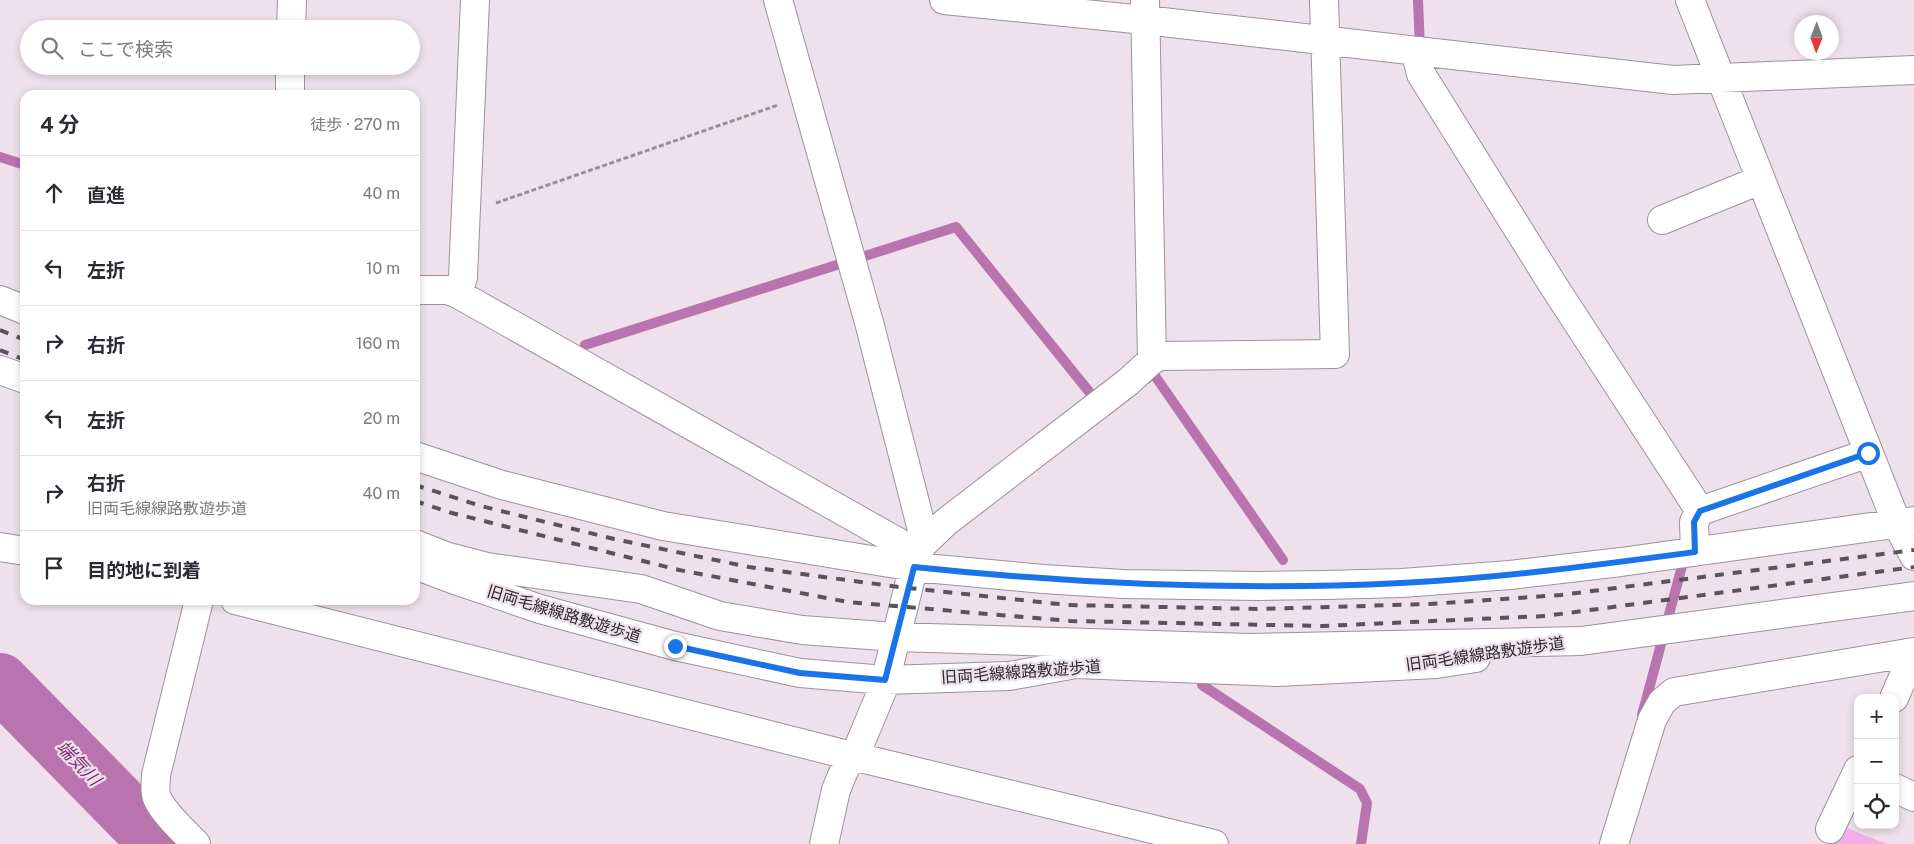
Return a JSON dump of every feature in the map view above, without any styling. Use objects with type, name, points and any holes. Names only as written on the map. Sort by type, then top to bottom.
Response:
[{"type":"street","points":[[291,20],[292,0]]},
{"type":"street","points":[[458,294],[463,277],[475,0]]},
{"type":"street","points":[[778,0],[870,326],[923,534],[885,680],[859,746],[852,756],[836,790],[824,844]]},
{"type":"street","points":[[918,556],[946,522],[1128,382],[1152,360],[1160,356],[1335,354],[1324,0]]},
{"type":"street","points":[[1690,0],[1868,453],[1905,523],[1914,556]]},
{"type":"street","points":[[957,1],[1145,10],[1326,41],[1673,80],[1914,70]]},
{"type":"street","points":[[1145,10],[1152,360]]},
{"type":"street","points":[[1420,52],[1418,62],[1421,74],[1552,285],[1700,511]]},
{"type":"street","points":[[290,75],[290,90]]},
{"type":"street","points":[[1662,220],[1760,180]]},
{"type":"street","points":[[420,290],[448,290],[458,294],[901,542],[918,556]]},
{"type":"street","points":[[0,300],[20,308]]},
{"type":"street","points":[[0,370],[20,377]]},
{"type":"street","points":[[1695,552],[1694,522],[1700,511],[1868,453]]},
{"type":"street","points":[[420,458],[502,485],[663,526],[918,556],[1043,579],[1123,584],[1325,586],[1510,575],[1905,523]]},
{"type":"street","name":"旧両毛線線路敷遊歩道","points":[[420,546],[445,556],[487,567],[641,589],[720,616],[802,630],[896,637],[1250,648],[1581,641]]},
{"type":"street","points":[[0,547],[20,550]]},
{"type":"street","name":"旧両毛線線路敷遊歩道","points":[[420,567],[540,609],[675,646],[800,673],[885,680],[1009,676],[1076,664],[1278,672],[1436,664],[1581,641],[1914,596]]},
{"type":"street","points":[[196,844],[162,807],[157,797],[155,786],[156,775],[197,605]]},
{"type":"street","points":[[255,605],[852,756],[1214,844]]},
{"type":"street","points":[[1614,844],[1652,720],[1662,702],[1674,692],[1910,653],[1908,666],[1896,694]]},
{"type":"street","points":[[1830,829],[1854,778]]},
{"type":"street","points":[[1899,790],[1914,797]]},
{"type":"path","points":[[466,211],[491,205],[805,96]]},
{"type":"shaded area","points":[[1841,826],[1887,844],[1833,844]]},
{"type":"waterway","points":[[1418,0],[1420,50]]},
{"type":"waterway","points":[[0,157],[20,163]]},
{"type":"waterway","points":[[585,345],[956,227],[1099,404]]},
{"type":"waterway","points":[[1147,379],[1153,373],[1283,560]]},
{"type":"waterway","points":[[1642,715],[1685,555]]},
{"type":"waterway","name":"端気川","points":[[0,682],[159,844]]},
{"type":"waterway","points":[[1202,685],[1360,789],[1367,803],[1361,844]]},
{"type":"railway","points":[[0,330],[20,338]]},
{"type":"railway","points":[[0,350],[20,358]]},
{"type":"railway","points":[[420,487],[481,506],[614,539],[749,567],[899,587],[1068,605],[1258,609],[1430,604],[1561,595],[1914,550]]},
{"type":"railway","points":[[420,503],[452,513],[679,570],[848,602],[1070,621],[1323,626],[1545,616],[1914,567]]},
{"type":"route","points":[[675,646],[800,673],[885,680],[914,567],[980,574],[1123,584],[1325,586],[1510,575],[1695,552],[1694,522],[1700,511],[1868,453]]}]
